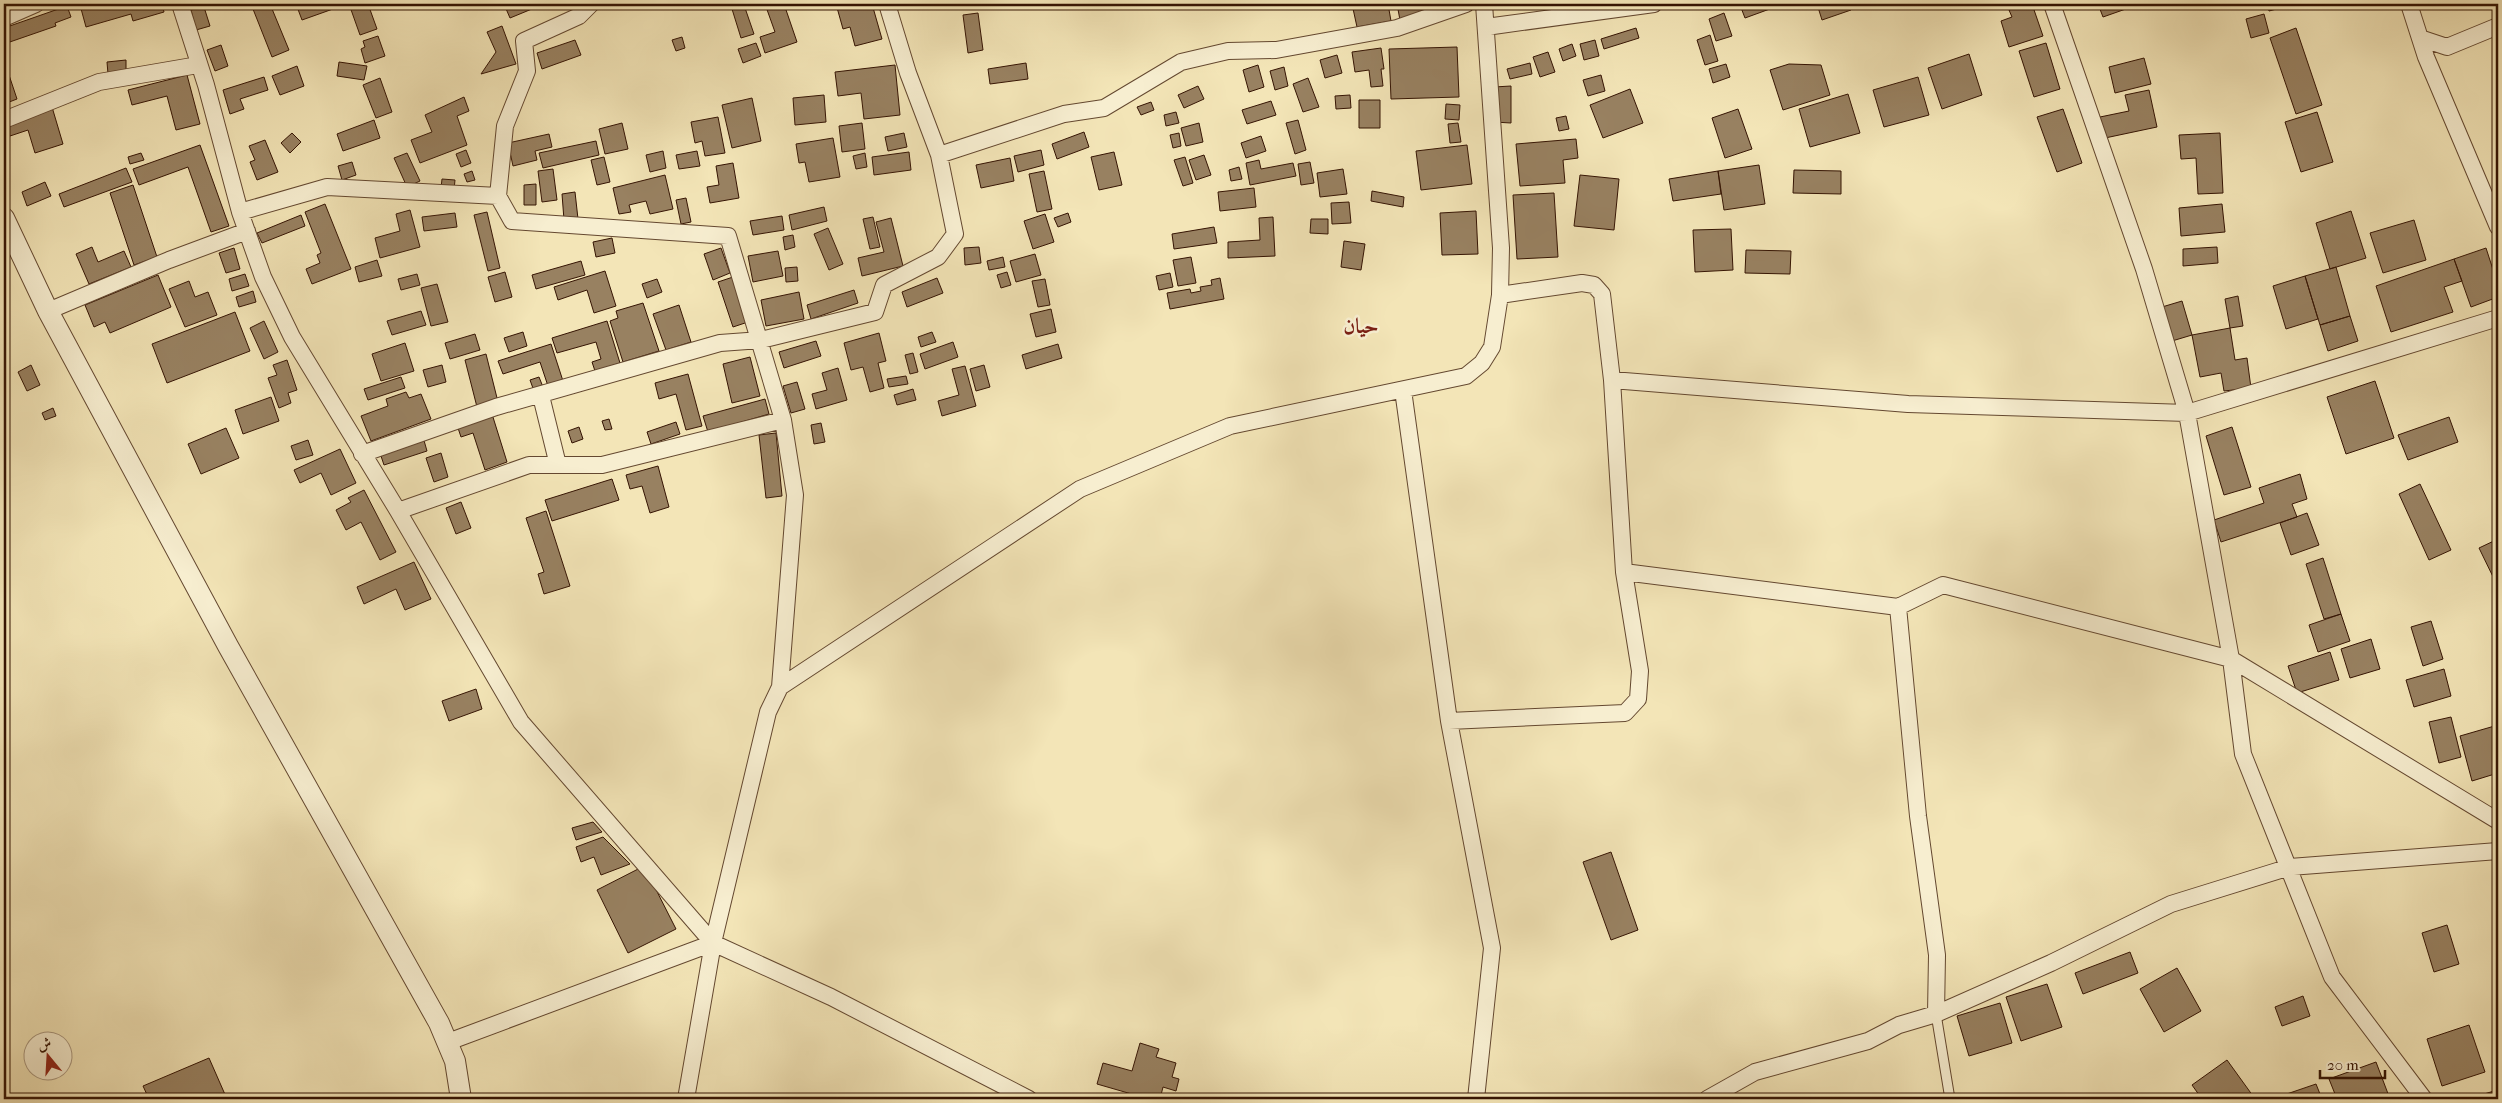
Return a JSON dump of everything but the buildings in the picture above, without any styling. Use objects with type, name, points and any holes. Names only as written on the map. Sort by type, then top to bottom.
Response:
[{"type":"street","points":[[4,18],[36,4]]},
{"type":"street","points":[[180,4],[240,212],[262,277],[292,337],[398,511],[521,722],[713,943],[831,997],[1029,1099]]},
{"type":"street","points":[[591,4],[580,16],[524,41],[527,71],[505,126],[498,196],[512,221],[728,236],[784,420],[795,495],[780,687],[768,712],[713,943],[686,1099]]},
{"type":"street","points":[[362,454],[496,407],[541,396],[720,343],[761,340],[875,312],[884,285],[938,257],[955,234],[938,155],[908,73],[886,4]]},
{"type":"street","points":[[938,155],[1064,114],[1104,108],[1180,62],[1228,51],[1276,50],[1397,28],[1466,4]]},
{"type":"street","points":[[780,687],[1080,489],[1230,426],[1466,376],[1482,363],[1492,347],[1500,295],[1501,248],[1484,4]]},
{"type":"street","points":[[1486,27],[1654,4]]},
{"type":"street","points":[[2052,4],[2144,269],[2187,413],[2231,659],[2243,754],[2290,867],[2332,977],[2424,1099]]},
{"type":"street","points":[[2409,4],[2426,58],[2498,227]]},
{"type":"street","points":[[2420,38],[2447,47],[2498,26]]},
{"type":"street","points":[[4,120],[99,82],[198,65]]},
{"type":"street","points":[[240,212],[327,187],[498,196]]},
{"type":"street","points":[[4,218],[48,310],[228,646],[448,1042],[455,1061],[461,1099]]},
{"type":"street","points":[[48,310],[169,260],[247,231]]},
{"type":"street","points":[[1449,721],[1625,713],[1638,699],[1640,671],[1624,572],[1612,380],[1602,294],[1594,284],[1582,283],[1500,295]]},
{"type":"street","points":[[1612,380],[1908,404],[2187,413],[2498,318]]},
{"type":"street","points":[[1403,390],[1449,721],[1492,948],[1476,1099]]},
{"type":"street","points":[[541,396],[558,465]]},
{"type":"street","points":[[398,511],[529,465],[602,465],[784,420]]},
{"type":"street","points":[[1624,572],[1898,607],[1943,585],[2231,659],[2498,821]]},
{"type":"street","points":[[1898,607],[1918,816],[1936,955],[1936,1014]]},
{"type":"street","points":[[1706,1099],[1755,1072],[1868,1041],[1899,1025],[1936,1014],[2051,962],[2171,904],[2290,867],[2498,851]]},
{"type":"street","points":[[448,1042],[713,943]]},
{"type":"lane","points":[[1936,1014],[1950,1099]]},
{"type":"district","name":"حيان","points":[[1361,326]]}]
